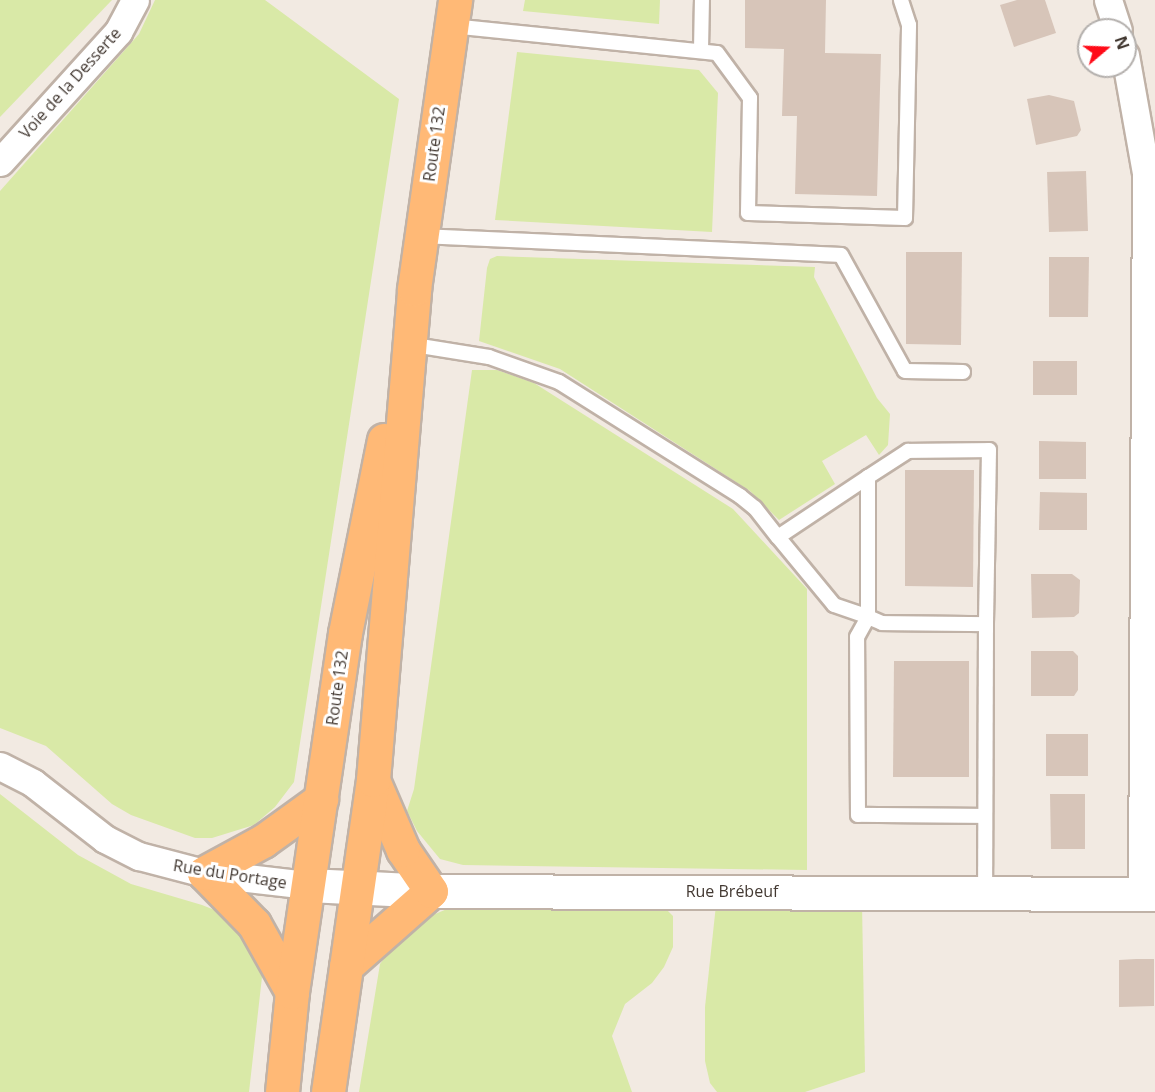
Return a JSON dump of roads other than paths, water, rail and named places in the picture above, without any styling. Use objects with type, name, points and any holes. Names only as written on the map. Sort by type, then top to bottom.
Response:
[{"type":"highway","name":"Route 132","points":[[282,1092],[292,992],[345,633],[406,344],[453,13]]},
{"type":"highway","name":"Route 132","points":[[328,1092],[373,780],[406,344]]},
{"type":"highway","points":[[346,966],[431,891],[404,850],[373,780]]},
{"type":"highway","points":[[292,992],[254,924],[204,873],[263,841],[321,799]]},
{"type":"street","name":"Voie de la Desserte","points":[[0,162],[118,32],[135,0]]},
{"type":"street","points":[[1108,0],[1114,18]]},
{"type":"street","points":[[1129,78],[1146,174],[1151,276],[1149,894]]},
{"type":"street","name":"Rue du Portage","points":[[0,766],[33,783],[117,845],[153,861],[204,873],[308,885]]},
{"type":"street","name":"Rue Brébeuf","points":[[308,885],[431,891],[1149,894]]},
{"type":"lane","points":[[701,50],[702,0]]},
{"type":"lane","points":[[453,13],[701,50],[723,57],[750,98],[748,213],[905,218],[909,25],[901,0]]},
{"type":"lane","points":[[422,236],[842,255],[905,371],[963,372]]},
{"type":"lane","points":[[406,344],[489,357],[559,382],[740,496],[755,508],[834,605],[882,623],[986,624]]},
{"type":"lane","points":[[778,537],[908,451],[988,450],[985,892]]},
{"type":"lane","points":[[868,477],[868,617],[857,636],[858,815],[984,816]]}]
